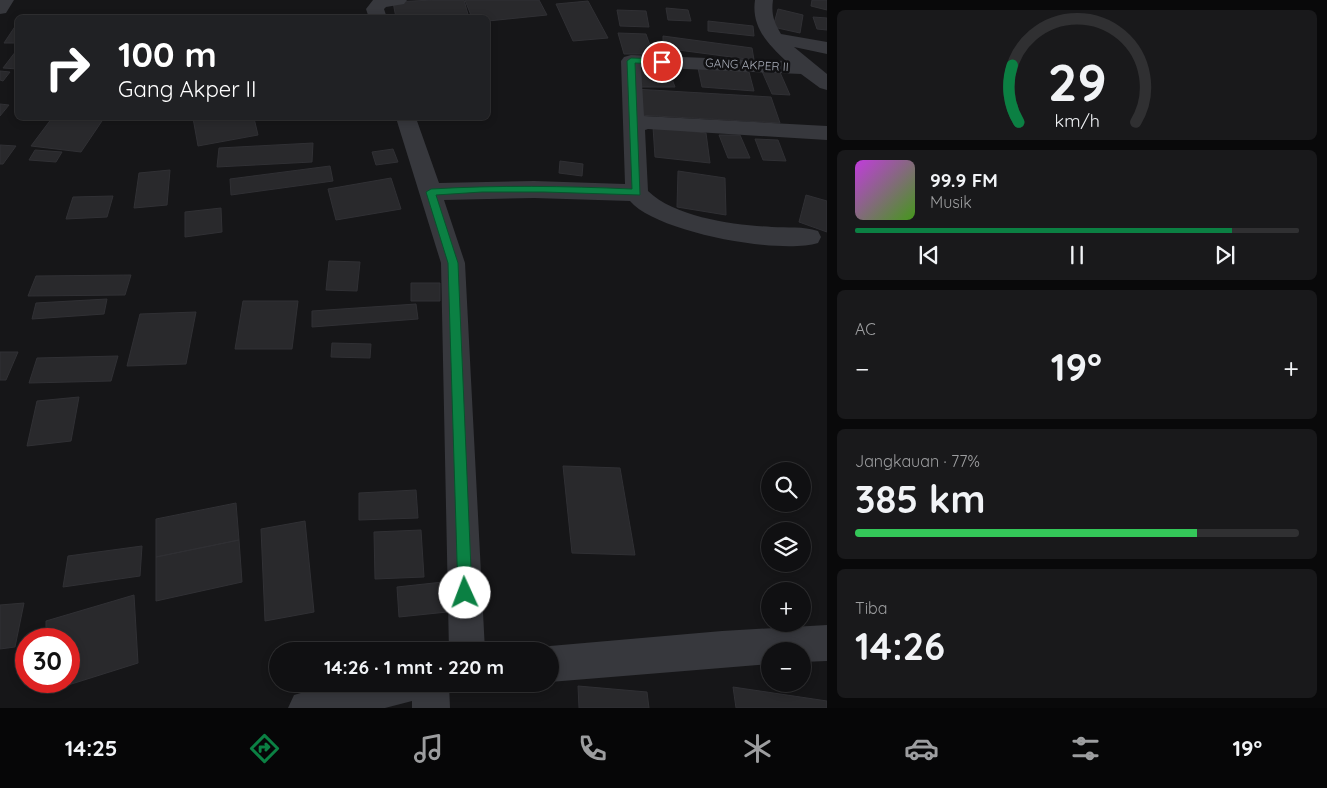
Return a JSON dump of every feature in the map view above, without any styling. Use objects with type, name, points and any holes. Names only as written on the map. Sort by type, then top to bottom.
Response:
[{"type":"street","points":[[0,8],[5,0]]},
{"type":"street","points":[[377,15],[375,9],[380,3],[398,0]]},
{"type":"street","points":[[764,0],[763,13],[774,38],[827,84]]},
{"type":"street","points":[[774,38],[827,48]]},
{"type":"street","name":"GANG AKPER II","points":[[637,193],[631,61],[808,68]]},
{"type":"street","points":[[407,120],[453,263],[467,642]]},
{"type":"street","points":[[634,126],[647,122],[827,133]]},
{"type":"street","points":[[431,192],[482,189],[544,189],[637,193],[654,208],[693,223],[725,232],[766,237],[808,238]]},
{"type":"street","points":[[559,663],[722,648],[827,644]]},
{"type":"street","points":[[307,708],[375,692]]},
{"type":"street","points":[[431,692],[431,708]]},
{"type":"building","points":[[464,0],[468,15],[395,15],[393,2]]},
{"type":"building","points":[[465,0],[539,0],[547,15],[490,21],[490,15],[471,15]]},
{"type":"building","points":[[812,0],[827,0],[827,10],[811,6]]},
{"type":"building","points":[[588,1],[608,38],[573,41],[556,4]]},
{"type":"building","points":[[666,8],[688,10],[691,21],[668,20]]},
{"type":"building","points":[[778,9],[803,15],[800,33],[773,27]]},
{"type":"building","points":[[617,10],[646,11],[649,27],[620,26]]},
{"type":"building","points":[[813,17],[827,18],[827,30],[817,29]]},
{"type":"building","points":[[708,21],[753,26],[754,36],[708,31]]},
{"type":"building","points":[[15,26],[15,43],[4,43]]},
{"type":"building","points":[[618,33],[646,34],[653,54],[624,54]]},
{"type":"building","points":[[663,36],[752,48],[754,60],[663,48]]},
{"type":"building","points":[[15,52],[15,69],[3,68]]},
{"type":"building","points":[[698,68],[749,72],[754,91],[702,87]]},
{"type":"building","points":[[761,69],[779,70],[790,95],[772,94]]},
{"type":"building","points":[[0,71],[10,72],[3,81],[0,80]]},
{"type":"building","points":[[634,71],[669,71],[675,87],[639,87]]},
{"type":"building","points":[[634,89],[771,97],[780,123],[638,115]]},
{"type":"building","points":[[0,104],[9,105],[0,116]]},
{"type":"building","points":[[50,120],[103,120],[81,152],[31,146]]},
{"type":"building","points":[[193,120],[254,120],[258,135],[198,146]]},
{"type":"building","points":[[653,127],[706,133],[710,163],[655,157]]},
{"type":"building","points":[[719,135],[740,135],[750,158],[728,158]]},
{"type":"building","points":[[755,139],[778,140],[786,161],[763,160]]},
{"type":"building","points":[[313,143],[312,162],[217,167],[219,148]]},
{"type":"building","points":[[0,145],[16,146],[3,164],[0,164]]},
{"type":"building","points":[[393,149],[398,162],[376,165],[372,152]]},
{"type":"building","points":[[35,150],[62,152],[56,162],[29,160]]},
{"type":"building","points":[[560,161],[583,164],[582,176],[559,173]]},
{"type":"building","points":[[330,166],[333,181],[231,195],[230,179]]},
{"type":"building","points":[[170,170],[167,205],[134,208],[139,173]]},
{"type":"building","points":[[678,171],[725,178],[726,215],[677,207]]},
{"type":"building","points":[[391,178],[401,209],[336,220],[328,189]]},
{"type":"building","points":[[806,195],[827,201],[827,232],[799,222]]},
{"type":"building","points":[[113,196],[107,217],[66,219],[73,197]]},
{"type":"building","points":[[221,208],[222,232],[185,237],[185,212]]},
{"type":"building","points":[[329,261],[360,262],[357,291],[326,290]]},
{"type":"building","points":[[131,275],[125,295],[28,296],[36,276]]},
{"type":"building","points":[[411,283],[440,283],[440,301],[411,301]]},
{"type":"building","points":[[107,299],[104,314],[32,319],[36,303]]},
{"type":"building","points":[[243,301],[298,301],[292,349],[235,349]]},
{"type":"building","points":[[416,304],[418,319],[312,327],[312,311]]},
{"type":"building","points":[[196,312],[186,364],[127,366],[140,314]]},
{"type":"building","points":[[332,343],[371,344],[370,358],[331,357]]},
{"type":"building","points":[[0,352],[18,352],[6,380],[0,380]]},
{"type":"building","points":[[118,356],[111,381],[29,383],[37,358]]},
{"type":"building","points":[[79,397],[71,441],[27,446],[37,401]]},
{"type":"building","points":[[563,466],[620,468],[635,555],[572,553]]},
{"type":"building","points":[[416,490],[418,518],[359,520],[359,493]]},
{"type":"building","points":[[236,503],[239,540],[156,557],[156,519]]},
{"type":"building","points":[[305,521],[314,612],[265,621],[261,529]]},
{"type":"building","points":[[421,530],[424,577],[375,579],[374,532]]},
{"type":"building","points":[[239,540],[242,582],[156,601],[156,557]]},
{"type":"building","points":[[142,546],[140,576],[63,587],[68,556]]},
{"type":"building","points":[[443,582],[447,612],[399,617],[397,587]]},
{"type":"building","points":[[134,595],[138,663],[80,681],[80,628],[46,628],[46,621]]},
{"type":"building","points":[[24,603],[19,628],[15,628],[15,647],[0,649],[0,605]]},
{"type":"building","points":[[578,686],[647,692],[649,708],[579,708]]},
{"type":"building","points":[[733,687],[827,701],[827,708],[736,708]]},
{"type":"route","points":[[465,593],[453,263],[431,192],[482,189],[544,189],[637,193],[631,61],[662,62]]}]
